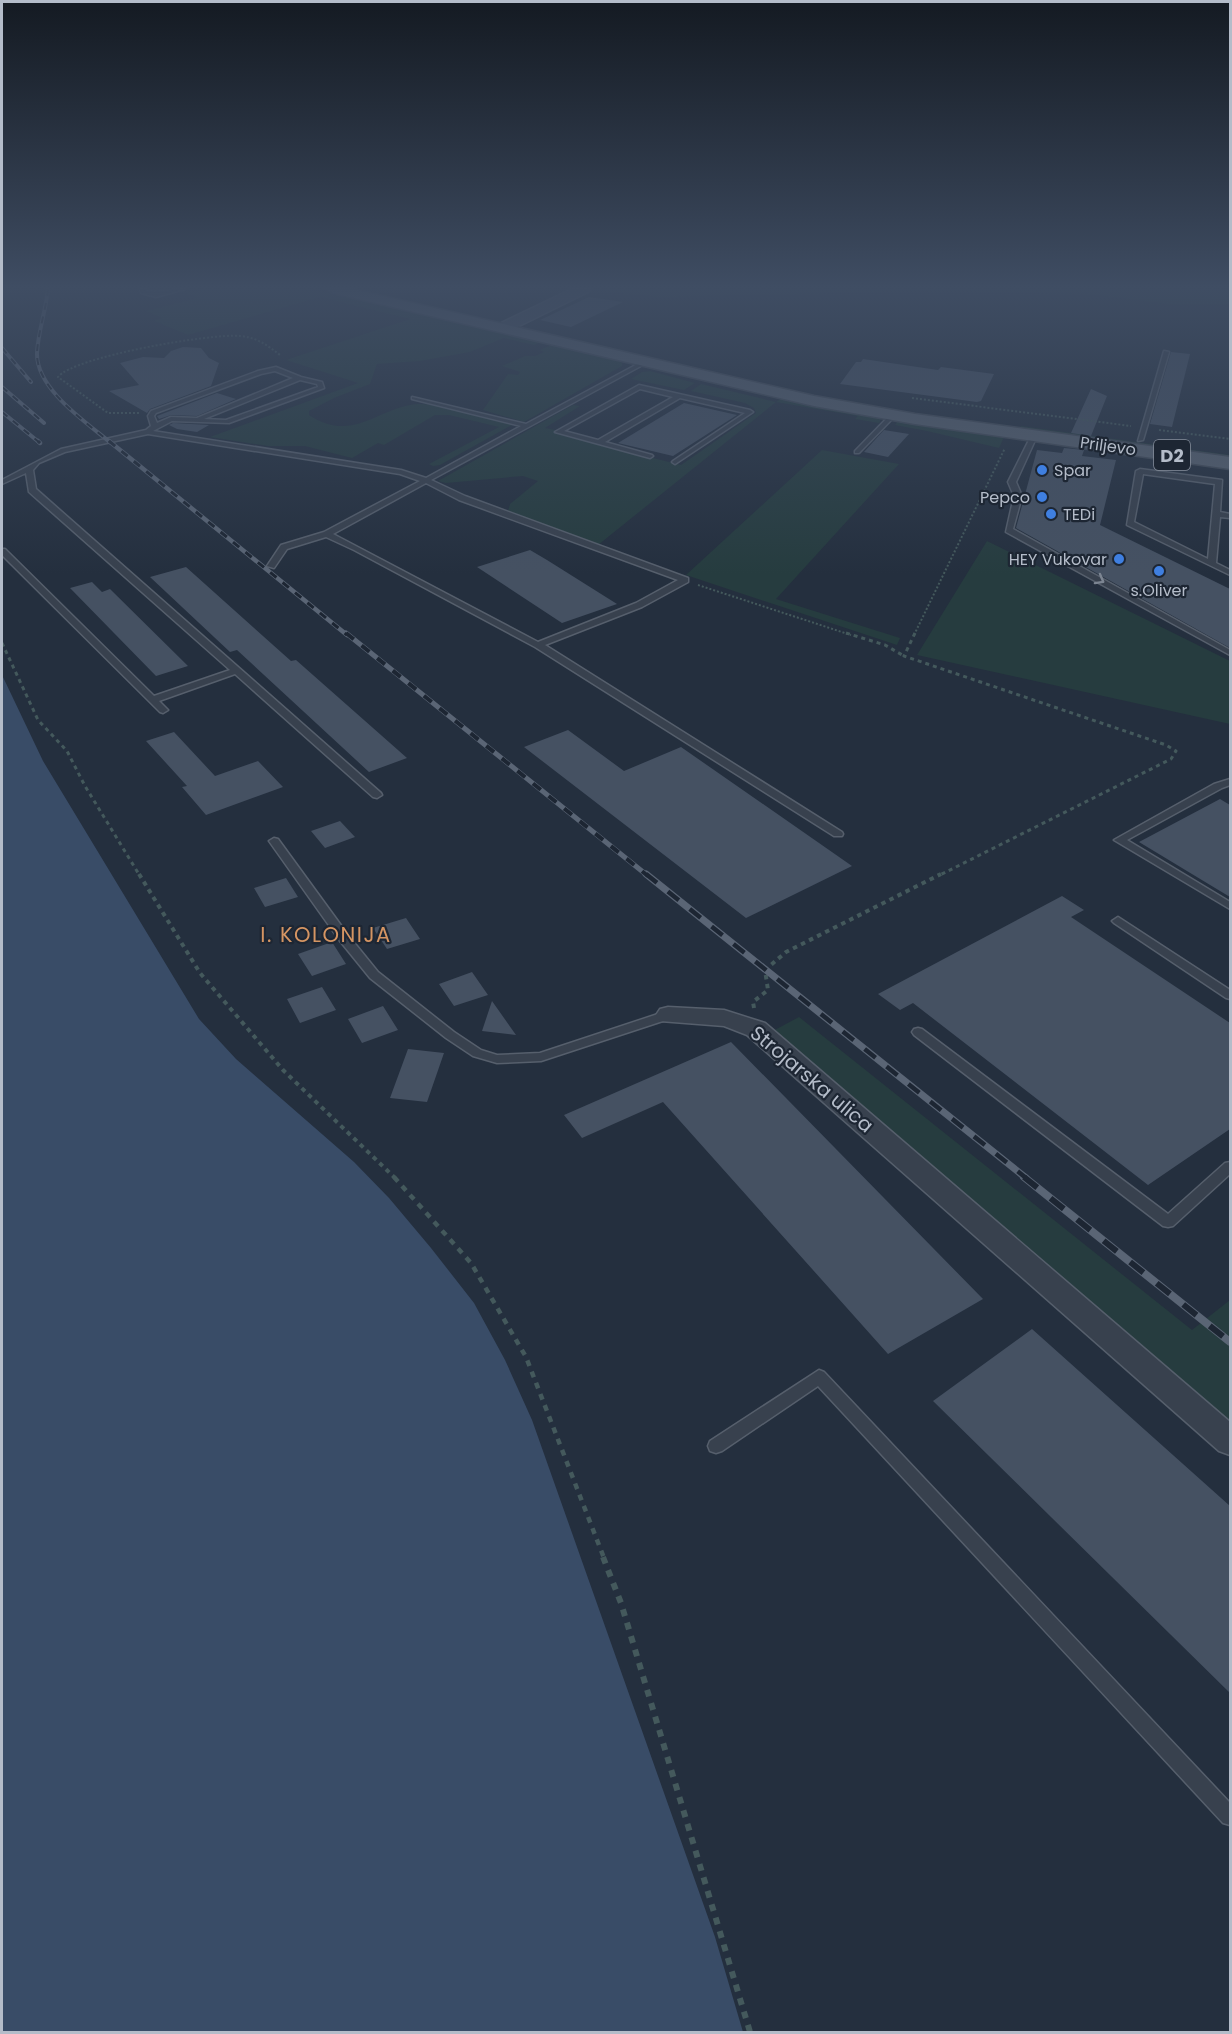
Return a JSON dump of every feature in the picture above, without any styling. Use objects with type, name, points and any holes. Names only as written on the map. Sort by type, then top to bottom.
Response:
[{"type":"main road","name":"Priljevo","points":[[742,384],[785,395],[893,415],[1017,423],[1034,436],[1230,463]]},
{"type":"main road","name":"Priljevo","points":[[761,384],[862,401],[1230,452]]},
{"type":"street","name":"Strojarska ulica","points":[[668,1016],[722,1016],[739,1019],[756,1029],[1230,1441]]},
{"type":"lane","points":[[151,429],[150,416],[153,412],[228,384]]},
{"type":"lane","points":[[195,420],[284,384]]},
{"type":"lane","points":[[2,482],[63,450],[151,429],[171,419],[227,422],[321,388],[320,384]]},
{"type":"lane","points":[[271,566],[284,547],[327,534],[605,384]]},
{"type":"lane","points":[[1140,440],[1157,384]]},
{"type":"lane","points":[[650,456],[558,432],[639,387],[750,412],[675,462]]},
{"type":"lane","points":[[599,443],[679,396]]},
{"type":"lane","points":[[414,398],[528,426]]},
{"type":"lane","points":[[574,401],[584,404]]},
{"type":"lane","points":[[593,406],[602,408]]},
{"type":"lane","points":[[857,452],[893,415]]},
{"type":"lane","points":[[151,429],[400,472],[425,480],[462,498],[685,580]]},
{"type":"lane","points":[[1034,436],[1012,482],[1018,496],[1009,530],[1230,653]]},
{"type":"lane","points":[[29,469],[32,490],[377,795]]},
{"type":"lane","points":[[1212,564],[1219,482],[1140,471],[1130,523],[1212,564],[1230,573]]},
{"type":"lane","points":[[1216,514],[1230,516]]},
{"type":"lane","points":[[327,534],[538,645],[838,834]]},
{"type":"lane","points":[[2,551],[163,710]]},
{"type":"lane","points":[[538,645],[639,605],[685,580]]},
{"type":"lane","points":[[153,700],[236,671]]},
{"type":"lane","points":[[1230,782],[1218,786],[1119,840],[1230,906]]},
{"type":"lane","name":"Strojarska ulica","points":[[273,841],[374,975],[450,1035],[477,1053],[497,1059],[541,1057],[668,1016]]},
{"type":"lane","points":[[1118,921],[1230,995]]},
{"type":"lane","points":[[918,1032],[1167,1222],[1230,1167]]},
{"type":"lane","points":[[716,1446],[819,1377],[1230,1816]]},
{"type":"path","points":[[68,384],[108,413],[153,412]]},
{"type":"path","points":[[904,656],[1017,423]]},
{"type":"path","points":[[685,580],[776,612],[885,645],[904,656],[1166,745],[1176,751],[1171,759],[786,952],[765,970],[768,990],[753,1002],[756,1029]]},
{"type":"path","points":[[2,643],[38,720],[67,751],[91,796],[200,973],[283,1070],[403,1186],[471,1263],[526,1357],[621,1603],[750,2032]]},
{"type":"green space","points":[[355,384],[370,384],[334,398],[309,411],[309,415],[325,423],[339,426],[352,425],[404,407],[427,404],[466,411],[512,425],[440,465],[433,466],[429,464],[499,427],[449,415],[435,415],[384,445],[378,443],[352,458],[305,446],[268,446],[210,437]]},
{"type":"green space","points":[[501,384],[591,384],[524,422],[483,410]]},
{"type":"green space","points":[[655,384],[694,384],[684,390]]},
{"type":"green space","points":[[701,384],[776,402],[598,545],[508,511],[510,504],[538,481],[523,476],[446,483],[438,481],[573,405],[580,406],[545,428],[555,430],[557,434],[681,465],[756,413],[754,408],[745,403],[691,391]]},
{"type":"green space","points":[[782,398],[882,417],[879,423],[855,419],[858,416],[776,402]]},
{"type":"green space","points":[[900,419],[1005,435],[999,448],[895,425]]},
{"type":"green space","points":[[1021,426],[1230,455],[1230,460],[1020,431]]},
{"type":"green space","points":[[822,450],[899,464],[776,599],[900,638],[897,645],[686,575]]},
{"type":"green space","points":[[987,541],[1230,661],[1230,724],[917,655]]},
{"type":"green space","points":[[799,1017],[1192,1330],[1230,1300],[1230,1426],[771,1032]]},
{"type":"water","points":[[2,675],[43,761],[199,1019],[236,1059],[354,1162],[389,1198],[474,1303],[505,1360],[532,1420],[715,1937],[743,2032],[2,2032]]},
{"type":"building","points":[[212,384],[150,409],[147,413],[109,391],[139,385]]},
{"type":"building","points":[[840,384],[989,384],[981,401],[977,402]]},
{"type":"building","points":[[1162,384],[1183,384],[1172,427],[1150,424]]},
{"type":"building","points":[[1091,389],[1107,396],[1091,436],[1071,433]]},
{"type":"building","points":[[217,393],[236,399],[197,416],[171,415],[159,419],[157,416]]},
{"type":"building","points":[[684,403],[737,415],[673,456],[618,443]]},
{"type":"building","points":[[173,423],[209,425],[197,432],[177,429],[169,425]]},
{"type":"building","points":[[884,430],[909,434],[888,457],[864,452]]},
{"type":"building","name":"HEY Vukovar","points":[[1064,448],[1084,450],[1082,456],[1116,460],[1100,525],[1230,589],[1230,648],[1016,528],[1037,450],[1062,453]]},
{"type":"building","points":[[530,550],[617,604],[562,623],[477,567]]},
{"type":"building","points":[[186,567],[291,661],[296,660],[407,758],[369,772],[237,650],[230,652],[150,577]]},
{"type":"building","points":[[92,582],[102,592],[110,589],[188,666],[156,676],[70,588]]},
{"type":"building","points":[[568,730],[624,771],[681,747],[852,866],[746,918],[524,747]]},
{"type":"building","points":[[174,732],[215,776],[258,761],[283,787],[206,815],[182,787],[187,786],[146,741]]},
{"type":"building","points":[[1220,799],[1230,805],[1230,897],[1139,842]]},
{"type":"building","points":[[340,821],[355,837],[325,848],[311,831]]},
{"type":"building","points":[[286,878],[298,897],[265,907],[254,888]]},
{"type":"building","points":[[1062,896],[1084,910],[1071,917],[1230,1023],[1230,1129],[1148,1185],[913,1003],[900,1010],[878,994]]},
{"type":"building","points":[[406,918],[420,939],[387,949],[373,928]]},
{"type":"building","points":[[332,942],[346,964],[312,976],[298,954]]},
{"type":"building","points":[[472,972],[488,995],[454,1006],[439,984]]},
{"type":"building","points":[[322,987],[336,1010],[300,1023],[287,999]]},
{"type":"building","points":[[492,1001],[516,1035],[482,1031]]},
{"type":"building","points":[[383,1006],[398,1030],[362,1043],[348,1019]]},
{"type":"building","points":[[731,1042],[983,1299],[888,1354],[663,1102],[582,1138],[564,1115]]},
{"type":"building","points":[[408,1049],[444,1053],[427,1102],[390,1098]]},
{"type":"building","points":[[1032,1329],[1230,1506],[1230,1693],[933,1401]]},
{"type":"railway","points":[[48,384],[64,404],[111,443]]},
{"type":"railway","points":[[2,387],[44,423]]},
{"type":"railway","points":[[2,412],[40,443],[38,441]]},
{"type":"railway","points":[[109,441],[347,635]]},
{"type":"railway","points":[[346,633],[648,876]]},
{"type":"railway","points":[[646,874],[1026,1178]]},
{"type":"railway","points":[[1024,1177],[1230,1342]]},
{"type":"place","name":"Spar","points":[[1042,470]]},
{"type":"place","name":"Pepco","points":[[1042,497]]},
{"type":"place","name":"TEDi","points":[[1051,514]]},
{"type":"place","name":"HEY Vukovar","points":[[1119,559]]},
{"type":"place","name":"s.Oliver","points":[[1159,571]]},
{"type":"district","name":"I. KOLONIJA","points":[[326,934]]}]
